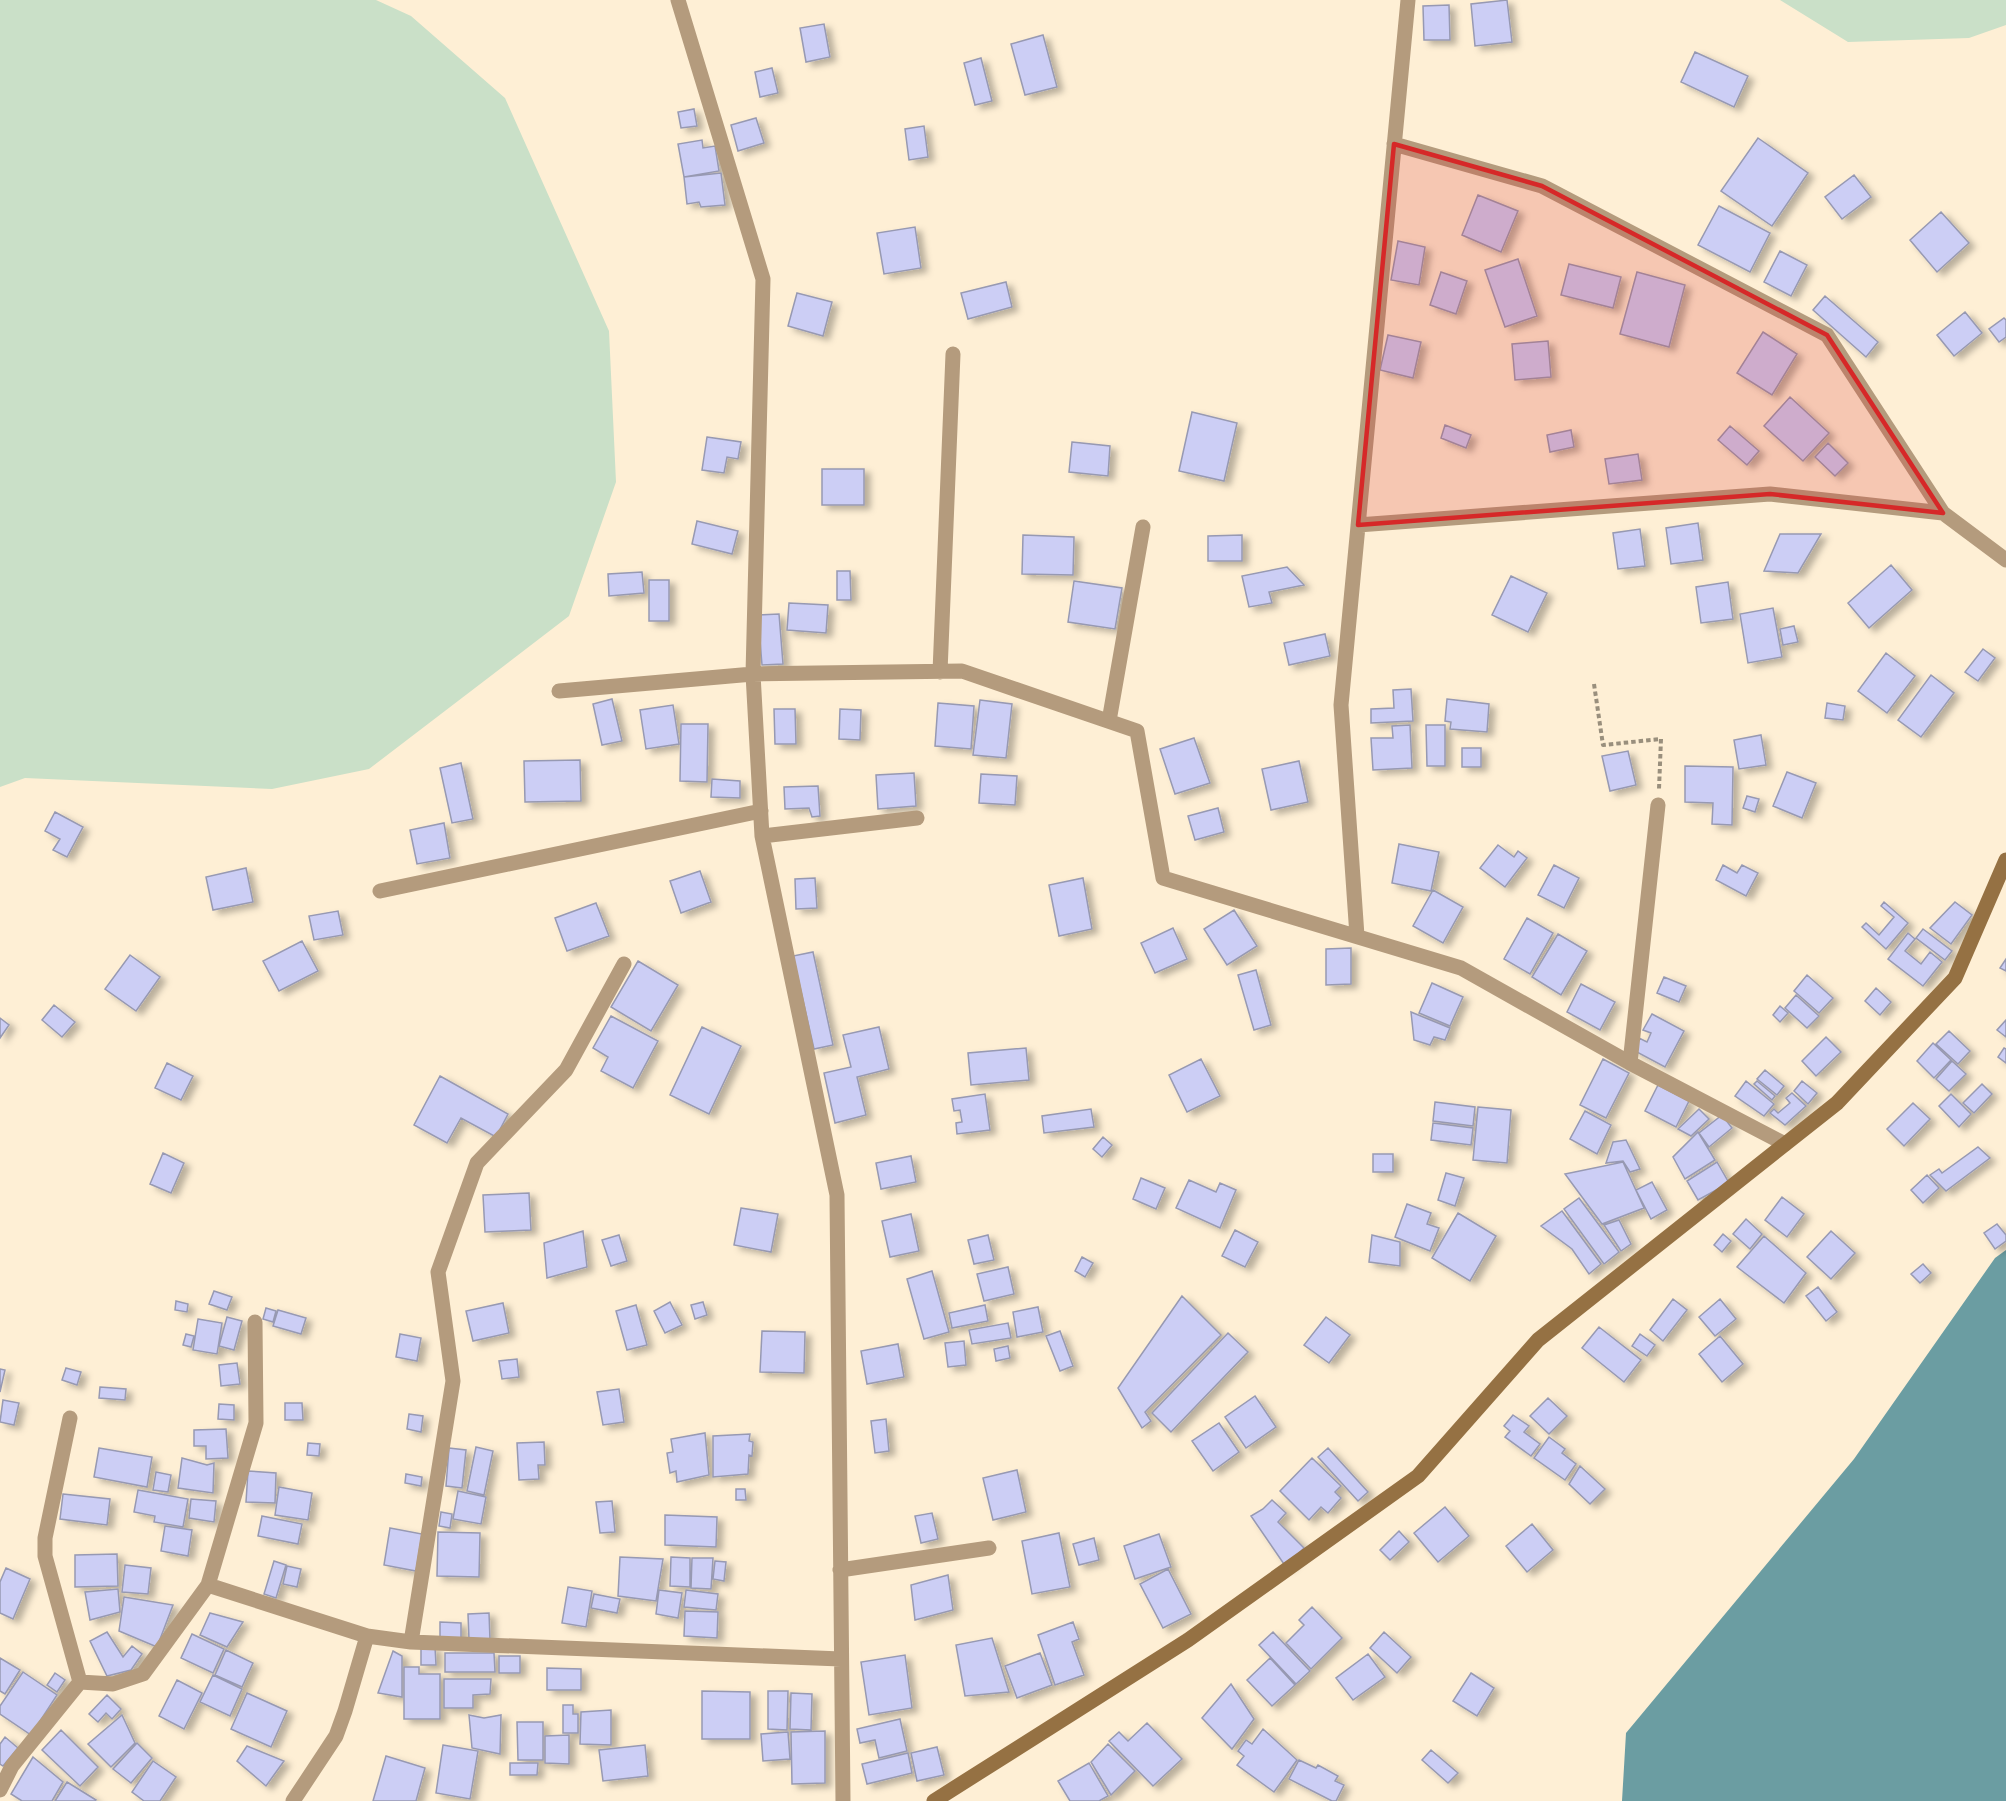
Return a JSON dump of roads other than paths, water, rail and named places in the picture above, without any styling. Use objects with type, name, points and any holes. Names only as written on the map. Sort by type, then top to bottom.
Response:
[{"type":"main road","points":[[934,1801],[1188,1640],[1418,1476],[1538,1340],[1837,1103],[1955,978],[2006,860]]},
{"type":"street","points":[[678,0],[763,279],[753,674],[762,836],[837,1195],[843,1801]]},
{"type":"street","points":[[1357,936],[1341,705],[1408,0]]},
{"type":"street","points":[[1394,144],[1542,186],[1827,335],[1942,513],[2006,560]]},
{"type":"street","points":[[940,672],[953,354]]},
{"type":"street","points":[[1358,525],[1770,494],[1942,513]]},
{"type":"street","points":[[1109,721],[1143,527]]},
{"type":"street","points":[[559,691],[753,674],[962,671],[1137,730],[1163,878],[1461,968],[1630,1063],[1785,1144]]},
{"type":"street","points":[[1630,1063],[1658,805]]},
{"type":"street","points":[[380,891],[761,811]]},
{"type":"street","points":[[762,836],[917,818]]},
{"type":"street","points":[[411,1642],[453,1381],[438,1272],[477,1163],[566,1070],[624,964]]},
{"type":"street","points":[[80,1682],[113,1684],[143,1674],[208,1585],[256,1423],[255,1322]]},
{"type":"street","points":[[70,1418],[45,1538],[45,1556],[80,1682]]},
{"type":"street","points":[[840,1570],[989,1548]]},
{"type":"street","points":[[208,1585],[367,1636],[411,1642],[841,1659]]},
{"type":"street","points":[[293,1801],[336,1736],[367,1636]]},
{"type":"street","points":[[0,1790],[12,1766],[80,1682]]},
{"type":"water","points":[[2006,1250],[2006,1801],[1622,1801],[1626,1733],[1854,1459],[1995,1258]]}]
